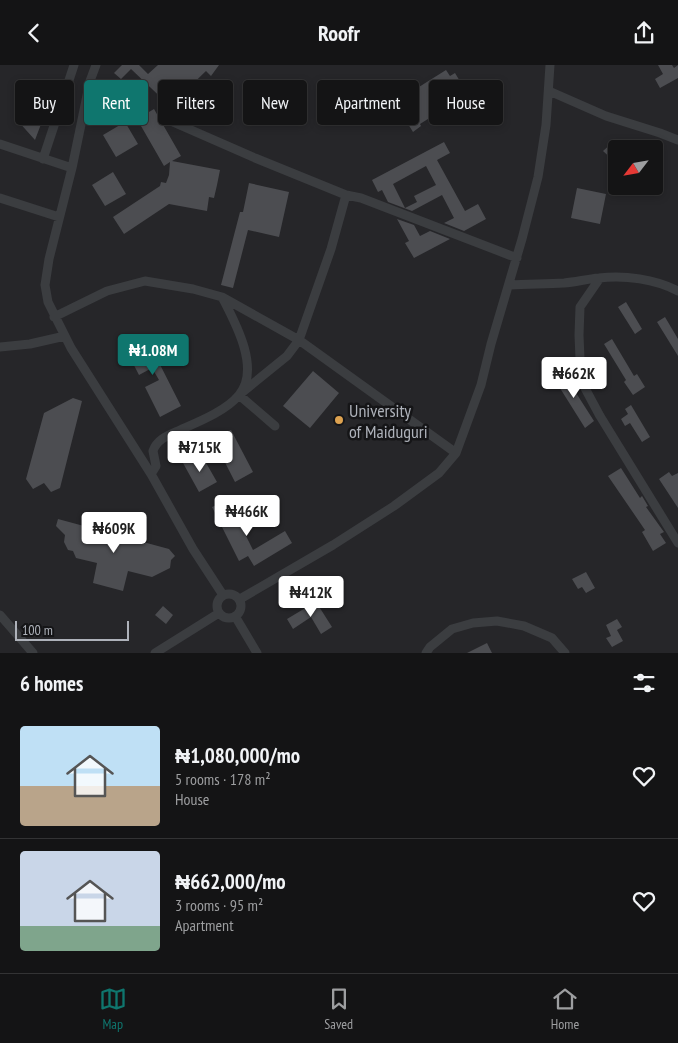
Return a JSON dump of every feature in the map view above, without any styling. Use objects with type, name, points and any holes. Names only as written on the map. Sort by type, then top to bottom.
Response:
[{"type":"street","points":[[43,159],[74,65]]},
{"type":"street","points":[[96,65],[90,81],[72,168],[49,259],[45,285],[48,302],[65,336],[151,474],[193,549],[223,595]]},
{"type":"street","points":[[240,599],[333,545],[394,506],[439,473],[456,453],[481,385],[491,344],[510,285],[538,177],[546,125],[550,65]]},
{"type":"street","points":[[549,91],[606,116],[660,133],[678,141]]},
{"type":"street","points":[[180,125],[346,195],[361,198],[517,258]]},
{"type":"street","points":[[0,144],[72,168]]},
{"type":"street","points":[[151,474],[156,466],[153,451],[160,440],[206,418],[239,395],[287,356],[299,340],[331,249],[346,195]]},
{"type":"street","points":[[0,198],[59,217]]},
{"type":"street","points":[[510,285],[566,283],[600,278],[644,280],[667,285],[678,291]]},
{"type":"street","points":[[600,278],[580,307],[580,359],[585,388],[678,543]]},
{"type":"street","points":[[54,317],[107,291],[145,281],[193,289],[222,297],[299,340],[456,453]]},
{"type":"street","points":[[222,297],[236,325],[245,351],[247,368],[245,382],[239,395]]},
{"type":"street","points":[[0,347],[30,344],[65,336]]},
{"type":"street","points":[[239,395],[275,426]]},
{"type":"street","points":[[232,594],[240,599],[241,609],[235,616],[226,617],[219,613],[217,603],[223,595],[232,594]]},
{"type":"street","points":[[155,653],[219,613]]},
{"type":"street","points":[[0,615],[33,653]]},
{"type":"street","points":[[235,616],[257,653]]},
{"type":"street","points":[[426,653],[430,647],[452,629],[473,623],[497,621],[524,626],[545,635],[552,639],[565,653]]},
{"type":"shaded area","name":"University of Maiduguri","points":[[0,65],[678,65],[678,653],[0,653]]},
{"type":"building","points":[[122,65],[139,65],[148,74],[158,65],[219,65],[211,76],[206,71],[197,80],[158,80],[158,95],[148,85],[148,80],[143,80],[131,69],[121,79],[114,73]]},
{"type":"building","points":[[658,65],[672,65],[674,68],[678,65],[678,78],[660,88],[655,79],[663,74]]},
{"type":"building","points":[[446,70],[450,76],[455,73],[459,80],[430,80]]},
{"type":"building","points":[[429,81],[429,118],[420,124],[421,126],[413,132],[409,125],[419,125],[419,87]]},
{"type":"building","points":[[154,109],[158,116],[158,125],[163,125],[181,156],[172,161],[220,170],[214,198],[209,197],[207,211],[169,204],[124,234],[113,217],[160,186],[161,182],[166,183],[169,175],[170,162],[164,166],[140,125],[148,125],[148,113]]},
{"type":"building","points":[[22,125],[41,125],[35,140]]},
{"type":"building","points":[[120,125],[127,125],[138,144],[116,157],[103,135]]},
{"type":"building","points":[[444,142],[450,153],[437,160],[465,211],[478,204],[486,219],[464,231],[444,223],[454,218],[442,195],[412,211],[388,202],[382,190],[378,192],[372,180]],"holes":[[[426,166],[436,185],[414,196],[417,202],[405,208],[393,184]]]},
{"type":"building","points":[[608,147],[608,156],[603,151]]},
{"type":"building","points":[[113,172],[126,194],[105,206],[92,185]]},
{"type":"building","points":[[249,183],[289,192],[279,237],[248,230],[233,288],[221,285],[240,212],[243,212]]},
{"type":"building","points":[[577,188],[606,194],[600,224],[571,218]]},
{"type":"building","points":[[397,219],[414,225],[420,236],[430,231],[450,239],[414,258],[405,243],[409,241]]},
{"type":"building","points":[[626,302],[642,329],[635,334],[618,307]]},
{"type":"building","points":[[665,317],[678,339],[678,356],[657,322]]},
{"type":"building","points":[[145,335],[181,406],[160,417],[145,387],[159,380],[152,368],[139,375],[124,346]]},
{"type":"building","points":[[612,339],[634,376],[637,374],[645,387],[633,395],[604,344]]},
{"type":"building","points":[[313,371],[339,393],[310,428],[283,406]]},
{"type":"building","points":[[562,371],[594,421],[585,428],[553,377]]},
{"type":"building","points":[[73,398],[82,401],[60,488],[51,492],[44,483],[33,489],[26,479],[44,413]]},
{"type":"building","points":[[631,405],[650,437],[642,442],[630,423],[625,426],[621,419],[628,414],[625,409]]},
{"type":"building","points":[[231,430],[253,472],[235,482],[213,439]]},
{"type":"building","points":[[201,454],[217,482],[199,492],[183,463]]},
{"type":"building","points":[[621,468],[640,498],[642,496],[648,506],[646,507],[664,532],[660,534],[666,543],[653,551],[642,532],[645,530],[608,476]]},
{"type":"building","points":[[669,472],[672,476],[678,473],[678,508],[659,479]]},
{"type":"building","points":[[228,500],[253,550],[285,531],[292,543],[254,566],[248,556],[239,561],[212,507]]},
{"type":"building","points":[[58,519],[169,549],[175,556],[171,560],[170,568],[152,577],[128,571],[123,591],[93,583],[97,563],[76,558],[73,551],[68,550],[64,542],[65,535],[56,526]]},
{"type":"building","points":[[586,572],[595,588],[586,593],[582,587],[578,589],[572,579]]},
{"type":"building","points":[[312,604],[314,607],[318,605],[332,627],[321,634],[311,617],[293,629],[287,619]]},
{"type":"building","points":[[163,606],[173,615],[166,624],[155,615]]},
{"type":"building","points":[[617,619],[622,627],[617,630],[623,641],[612,647],[606,638],[611,636],[606,625]]},
{"type":"building","points":[[487,643],[492,653],[467,653]]},
{"type":"place","name":"University of Maiduguri","points":[[339,420]]}]
